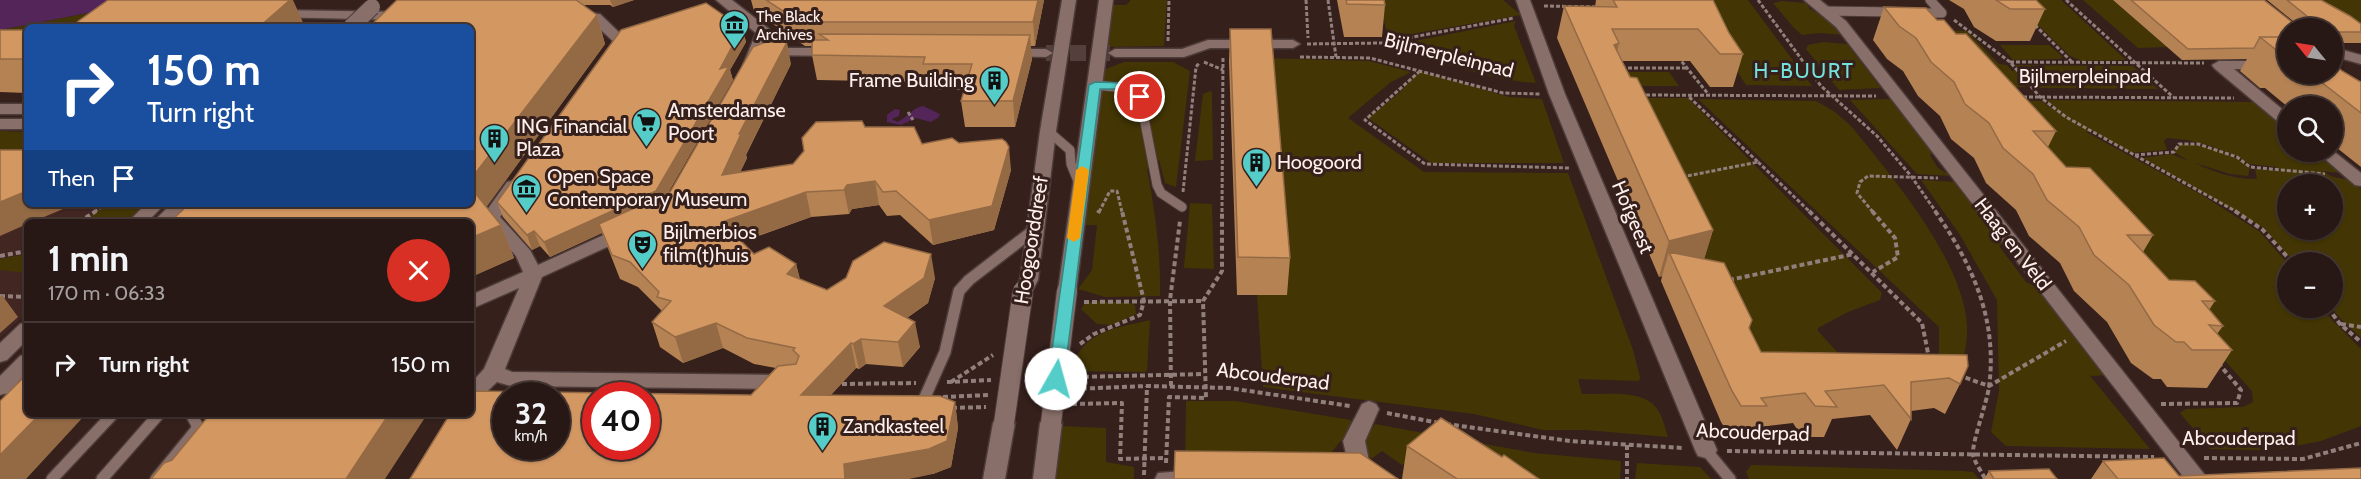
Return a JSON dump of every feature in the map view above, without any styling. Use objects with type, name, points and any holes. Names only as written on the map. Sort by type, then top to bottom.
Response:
[{"type":"street","name":"Hoogoorddreef","points":[[994,479],[1023,291],[1029,280],[1048,131],[1069,0]]},
{"type":"street","name":"Hoogoorddreef","points":[[1044,479],[1080,186],[1106,0]]},
{"type":"street","name":"Haag en Veld","points":[[1811,0],[1841,24],[2197,479]]},
{"type":"street","points":[[724,2],[764,32],[758,52],[741,81]]},
{"type":"street","points":[[355,24],[383,3]]},
{"type":"street","points":[[371,24],[383,3]]},
{"type":"street","name":"Hofgeest","points":[[1526,7],[1557,94],[1706,450]]},
{"type":"street","points":[[263,14],[419,16]]},
{"type":"street","points":[[560,17],[595,17],[624,37],[610,53]]},
{"type":"street","points":[[1115,53],[1184,53],[1208,44],[1293,44]]},
{"type":"street","points":[[758,52],[850,52]]},
{"type":"street","points":[[988,53],[1046,53]]},
{"type":"street","points":[[2343,54],[2358,59]]},
{"type":"street","points":[[2343,63],[2358,59]]},
{"type":"street","points":[[2219,65],[2277,65]]},
{"type":"street","points":[[2219,65],[2277,113]]},
{"type":"street","points":[[0,109],[24,109]]},
{"type":"street","points":[[0,124],[24,124]]},
{"type":"street","points":[[2337,162],[2358,179]]},
{"type":"street","points":[[474,392],[493,373],[534,275],[524,254],[491,217],[523,173]]},
{"type":"street","points":[[140,219],[153,207]]},
{"type":"street","points":[[165,219],[178,207]]},
{"type":"street","points":[[474,302],[638,226]]},
{"type":"street","points":[[0,355],[24,332]]},
{"type":"street","points":[[0,388],[24,364]]},
{"type":"street","points":[[493,373],[511,379],[744,380],[793,383]]},
{"type":"street","points":[[1337,478],[1362,478],[1354,441],[1369,409]]},
{"type":"street","points":[[1166,479],[1218,478]]},
{"type":"lane","points":[[1930,0],[1942,13]]},
{"type":"lane","points":[[1826,11],[1942,13]]},
{"type":"lane","points":[[1095,85],[1119,86],[1133,91],[1140,97],[1157,185],[1161,193],[1182,207]]},
{"type":"lane","points":[[1048,131],[1070,150],[1071,164],[1080,186]]},
{"type":"lane","points":[[926,397],[945,352],[960,291],[969,280],[1034,230]]},
{"type":"lane","points":[[0,388],[24,388]]},
{"type":"lane","points":[[52,479],[110,417]]},
{"type":"lane","points":[[102,479],[156,417]]},
{"type":"lane","points":[[156,479],[196,430],[197,425],[193,417]]},
{"type":"lane","points":[[1706,450],[1730,479]]},
{"type":"path","points":[[1168,54],[1169,0]]},
{"type":"path","points":[[1306,0],[1309,44]]},
{"type":"path","points":[[1328,0],[1336,57]]},
{"type":"path","points":[[1758,0],[1821,86],[1877,136],[1911,176],[1956,241],[1979,288],[1989,329],[1989,386],[1973,454],[1985,479]]},
{"type":"path","name":"Bijlmerpleinpad","points":[[2066,0],[2173,98]]},
{"type":"path","points":[[1293,44],[1381,43],[1526,7],[1601,7]]},
{"type":"path","points":[[1579,7],[1583,14]]},
{"type":"path","points":[[1942,13],[1969,29],[2010,62],[2040,97],[2066,117],[2240,213],[2263,230],[2283,252]]},
{"type":"path","points":[[2033,24],[2072,63]]},
{"type":"path","points":[[1166,479],[1169,397],[1206,398],[1203,301],[1222,271],[1223,44]]},
{"type":"path","name":"Bijlmerpleinpad","points":[[1309,44],[1311,57],[1370,58],[1503,93],[1557,94]]},
{"type":"path","points":[[1672,51],[1709,96]]},
{"type":"path","points":[[2010,62],[2219,65]]},
{"type":"path","points":[[1612,68],[1687,68]]},
{"type":"path","points":[[1420,71],[1365,120],[1425,164],[1588,168]]},
{"type":"path","points":[[1635,95],[1898,96]]},
{"type":"path","points":[[1688,96],[1855,254],[1922,323],[1930,363]]},
{"type":"path","name":"Bijlmerpleinpad","points":[[2018,97],[2173,98]]},
{"type":"path","points":[[2173,98],[2259,99]]},
{"type":"path","points":[[908,112],[913,120]]},
{"type":"path","points":[[2133,155],[2174,152],[2179,144],[2198,144],[2237,157],[2250,167],[2358,179]]},
{"type":"path","points":[[1676,178],[1758,162]]},
{"type":"path","points":[[1873,272],[1898,257],[1899,245],[1896,236],[1864,204],[1857,193],[1860,182],[1868,176],[1911,176]]},
{"type":"path","points":[[1078,346],[1094,334],[1133,320],[1140,315],[1144,301],[1116,191],[1110,191],[1106,195],[1093,223]]},
{"type":"path","points":[[84,219],[102,207]]},
{"type":"path","points":[[0,256],[24,252]]},
{"type":"path","points":[[1724,282],[1855,254]]},
{"type":"path","points":[[0,296],[24,297]]},
{"type":"path","points":[[1144,301],[1203,301]]},
{"type":"path","points":[[2336,318],[2361,342]]},
{"type":"path","points":[[2340,324],[2361,327]]},
{"type":"path","points":[[1989,386],[2082,332]]},
{"type":"path","points":[[2138,404],[2237,403],[2241,390],[2218,363]]},
{"type":"path","points":[[1956,374],[1989,386]]},
{"type":"path","name":"Abcouderpad","points":[[1144,479],[1147,386],[1229,388],[1369,409],[1451,428],[1570,441],[1706,450],[1844,455],[1973,454],[2303,459],[2361,443]]},
{"type":"path","points":[[1627,445],[1627,479]]},
{"type":"shaded area","points":[[0,0],[116,0],[98,11],[0,30]]},
{"type":"shaded area","points":[[1131,0],[1167,0],[1164,46],[1107,47],[1110,5],[1126,5]]},
{"type":"shaded area","points":[[1379,0],[1503,0],[1521,15],[1388,38]]},
{"type":"shaded area","points":[[1692,0],[1748,0],[1812,86],[1746,85]]},
{"type":"shaded area","points":[[2012,0],[2061,0],[2126,60],[2082,61],[2070,56]]},
{"type":"shaded area","points":[[2083,0],[2113,0],[2167,47],[2138,48]]},
{"type":"shaded area","points":[[2320,0],[2361,0],[2361,30]]},
{"type":"shaded area","points":[[1782,1],[1806,3],[1810,9],[1832,21],[1844,35],[1819,33],[1802,35],[1773,3]]},
{"type":"shaded area","points":[[98,11],[90,16],[64,24],[31,24]]},
{"type":"shaded area","points":[[1516,21],[1514,26],[1536,83],[1477,73],[1418,56],[1379,48]]},
{"type":"shaded area","points":[[24,25],[24,37],[0,44],[0,30]]},
{"type":"shaded area","points":[[1930,30],[1967,31],[1999,64],[2007,65],[2012,71],[2019,70],[2015,65],[2133,66],[2158,89],[2036,88],[2030,82],[2022,81],[2026,87],[1980,88]]},
{"type":"shaded area","points":[[1823,42],[1847,44],[1881,88],[1839,90],[1806,49],[1808,45]]},
{"type":"shaded area","points":[[2000,45],[2049,45],[2063,57],[2060,59],[2013,60]]},
{"type":"shaded area","points":[[1264,58],[1369,61],[1411,72],[1391,82],[1348,118],[1424,172],[1568,173],[1633,350],[1640,377],[1639,381],[1578,379],[1582,394],[1623,394],[1643,398],[1658,410],[1668,437],[1585,430],[1543,430],[1474,414],[1263,387],[1257,295],[1281,295]]},
{"type":"shaded area","points":[[1124,62],[1173,62],[1190,71],[1176,187],[1165,183],[1159,160],[1147,169],[1157,232],[1160,296],[1105,297],[1078,289],[1092,270],[1097,225],[1083,225],[1103,80],[1101,71]]},
{"type":"shaded area","points":[[1419,71],[1509,97],[1542,99],[1564,163],[1431,163],[1368,118],[1398,94]]},
{"type":"shaded area","points":[[1618,72],[1669,72],[1679,86],[1624,86]]},
{"type":"shaded area","points":[[1212,92],[1213,160],[1195,161],[1203,94]]},
{"type":"shaded area","points":[[1629,98],[1688,98],[1882,293],[1880,300],[1848,312],[1818,328],[1818,331],[1839,354],[1755,362]]},
{"type":"shaded area","points":[[1698,99],[1816,101],[1835,112],[1851,126],[1904,193],[1939,246],[1953,273],[1963,300],[1967,325],[1962,370],[1939,362],[1939,327]]},
{"type":"shaded area","points":[[1891,99],[1932,153],[1930,155],[1938,168],[1952,176],[1917,174],[1850,100]]},
{"type":"shaded area","points":[[1992,100],[2042,101],[2049,107],[2055,107],[2046,100],[2253,102],[2260,104],[2277,118],[2277,162],[2328,162],[2341,173],[2323,171],[2328,174],[2277,174],[2277,240],[2343,240],[2343,178],[2349,179],[2361,189],[2361,338],[2340,318],[2343,318],[2343,252],[2285,252],[2264,228],[2143,158],[2171,154],[2189,161],[2174,152],[2179,144],[2189,144],[2226,153],[2250,167],[2248,176],[2230,174],[2195,163],[2225,175],[2257,179],[2255,169],[2283,171],[2276,167],[2249,164],[2238,156],[2188,140],[2167,138],[2164,141],[2167,150],[2131,153],[2092,131],[2086,132],[2202,195],[2260,232],[2277,252],[2277,318],[2330,318],[2361,349],[2361,426],[2321,441],[2281,449],[2272,438],[2252,439],[2261,450],[2210,449],[2180,413],[2186,409],[2243,407],[2253,402],[2252,391]]},
{"type":"shaded area","points":[[923,106],[940,114],[939,117],[931,122],[916,118],[901,125],[887,122],[887,115],[895,109],[900,110],[899,116],[892,119],[897,122]]},
{"type":"shaded area","points":[[0,131],[24,132],[24,159],[0,159]]},
{"type":"shaded area","points":[[0,141],[24,197],[24,207],[141,207],[128,219],[24,219],[24,316],[0,338]]},
{"type":"shaded area","points":[[1921,180],[1957,182],[2003,243],[1999,246],[2026,282],[2037,287],[2108,375],[2090,376],[2150,449],[2006,446],[1991,432],[1999,391],[1997,300],[1960,235]]},
{"type":"shaded area","points":[[1190,203],[1212,204],[1214,269],[1184,268]]},
{"type":"shaded area","points":[[104,207],[146,207],[133,219],[86,219]]},
{"type":"shaded area","points":[[24,255],[24,273],[0,270],[0,259]]},
{"type":"shaded area","points":[[1099,301],[1130,303],[1135,305],[1136,314],[1111,325],[1097,324],[1081,309],[1085,303]]},
{"type":"shaded area","points":[[1150,320],[1145,372],[1072,371],[1082,348],[1091,340],[1112,329]]},
{"type":"shaded area","points":[[1186,401],[1235,401],[1351,420],[1349,431],[1330,454],[1185,468]]},
{"type":"shaded area","points":[[1375,424],[1434,435],[1435,439],[1402,465],[1382,451],[1371,459],[1367,441]]},
{"type":"shaded area","points":[[1061,426],[1106,428],[1106,462],[1134,467],[1134,479],[1055,479]]},
{"type":"shaded area","points":[[1463,440],[1534,453],[1621,461],[1620,479],[1521,479]]},
{"type":"shaded area","points":[[1637,463],[1700,467],[1711,479],[1635,479]]},
{"type":"shaded area","points":[[1751,465],[1963,471],[1973,472],[1979,479],[1749,479],[1746,472]]},
{"type":"building","points":[[108,0],[290,0],[262,24],[74,24]]},
{"type":"building","points":[[397,0],[576,0],[597,15],[474,175],[474,24],[372,24]]},
{"type":"building","points":[[766,0],[1038,0],[1033,22],[800,22]]},
{"type":"building","points":[[1346,0],[1384,0],[1385,5],[1347,4]]},
{"type":"building","points":[[1613,0],[1713,0],[1729,33],[1743,54],[1720,54],[1698,29],[1612,29],[1619,43],[1614,45],[1630,77],[1637,78],[1713,230],[1669,241],[1564,6],[1617,7]]},
{"type":"building","points":[[1996,0],[2036,0],[2045,9],[2010,9]]},
{"type":"building","points":[[2131,0],[2264,0],[2287,18],[2277,18],[2277,37],[2260,37],[2254,48],[2188,49]]},
{"type":"building","points":[[2287,0],[2321,0],[2361,24],[2361,32],[2343,32],[2343,18],[2305,18],[2308,17]]},
{"type":"building","points":[[706,3],[742,28],[720,69],[729,66],[656,191],[544,242],[534,231],[527,235],[497,202],[621,30]]},
{"type":"building","points":[[1884,7],[1926,8],[1937,20],[1944,20],[1956,34],[1966,34],[2056,131],[2033,131],[2066,167],[2090,168],[2153,235],[2127,235],[2169,280],[2195,281],[2215,301],[2202,301],[2223,326],[2209,325],[2232,350],[2192,350],[2184,342],[2176,342],[2154,325],[2129,285],[2094,255],[2079,227],[2047,200],[2033,174],[2003,148],[1989,123],[1965,104],[1954,82],[1931,62],[1916,38],[1899,26]]},
{"type":"building","name":"Hoogoord","points":[[1230,29],[1271,29],[1290,258],[1238,257]]},
{"type":"building","points":[[0,30],[24,30],[24,59],[0,59]]},
{"type":"building","points":[[819,34],[1030,35],[1013,101],[961,101],[972,64],[923,64],[925,57],[812,55],[812,40],[828,40]]},
{"type":"building","points":[[2260,37],[2277,37],[2277,51]]},
{"type":"building","points":[[766,42],[787,42],[739,134],[741,134],[722,175],[793,164],[804,151],[802,138],[816,122],[862,121],[865,127],[914,127],[922,144],[952,138],[959,143],[1002,139],[1009,147],[992,206],[929,220],[896,191],[883,192],[875,181],[847,185],[844,190],[806,192],[722,222],[754,254],[769,247],[796,264],[787,274],[827,290],[846,278],[853,261],[884,242],[931,254],[924,278],[884,306],[915,322],[898,342],[861,339],[851,343],[801,395],[940,396],[955,402],[947,441],[929,449],[844,464],[845,479],[410,479],[448,417],[474,417],[474,391],[492,391],[492,460],[570,460],[570,392],[582,393],[582,460],[660,460],[660,394],[751,395],[778,366],[796,364],[799,356],[793,350],[795,348],[747,338],[716,323],[675,337],[652,322],[671,301],[657,297],[659,292],[630,262],[612,255],[599,224],[670,192],[753,47]]},
{"type":"building","points":[[2343,72],[2361,82],[2361,113],[2343,99],[2343,96],[2339,96],[2324,84],[2343,84]]},
{"type":"building","points":[[0,150],[24,150],[24,192],[0,202]]},
{"type":"building","points":[[474,192],[501,225],[474,237],[474,219],[173,219],[186,207],[474,207]]},
{"type":"building","points":[[1669,252],[1724,263],[1752,320],[1749,328],[1761,352],[1967,355],[1968,366],[1960,384],[1949,378],[1911,382],[1911,419],[1884,385],[1825,391],[1837,407],[1815,406],[1805,393],[1761,398],[1767,406],[1741,406]]},
{"type":"building","points":[[24,377],[24,417],[37,417],[0,455],[0,401]]},
{"type":"building","points":[[208,417],[387,417],[346,479],[151,479],[164,463],[172,460]]},
{"type":"building","points":[[1441,418],[1502,457],[1504,455],[1539,479],[1457,479],[1407,446]]},
{"type":"building","points":[[1175,451],[1360,453],[1398,479],[1174,479]]},
{"type":"building","points":[[2164,458],[2179,476],[2361,468],[2361,479],[2118,479],[2103,461]]},
{"type":"building","points":[[2049,469],[2057,479],[1994,479],[1989,471]]},
{"type":"tunnel","points":[[1046,53],[1115,53]]},
{"type":"slow traffic","points":[[1074,238],[1082,170]]},
{"type":"place","name":"The Black Archives","points":[[735,50]]},
{"type":"place","name":"Frame Building","points":[[995,106]]},
{"type":"place","name":"Amsterdamse Poort","points":[[647,148]]},
{"type":"place","name":"ING Financial Plaza","points":[[495,164]]},
{"type":"place","name":"Hoogoord","points":[[1256,188]]},
{"type":"place","name":"Open Space Contemporary Museum","points":[[526,214]]},
{"type":"place","name":"Bijlmerbios film(t)huis","points":[[642,270]]},
{"type":"place","name":"Zandkasteel","points":[[822,452]]},
{"type":"district","name":"H-BUURT","points":[[1804,70]]},
{"type":"route","points":[[1056,379],[1095,85],[1119,86],[1133,91],[1140,97]]}]
